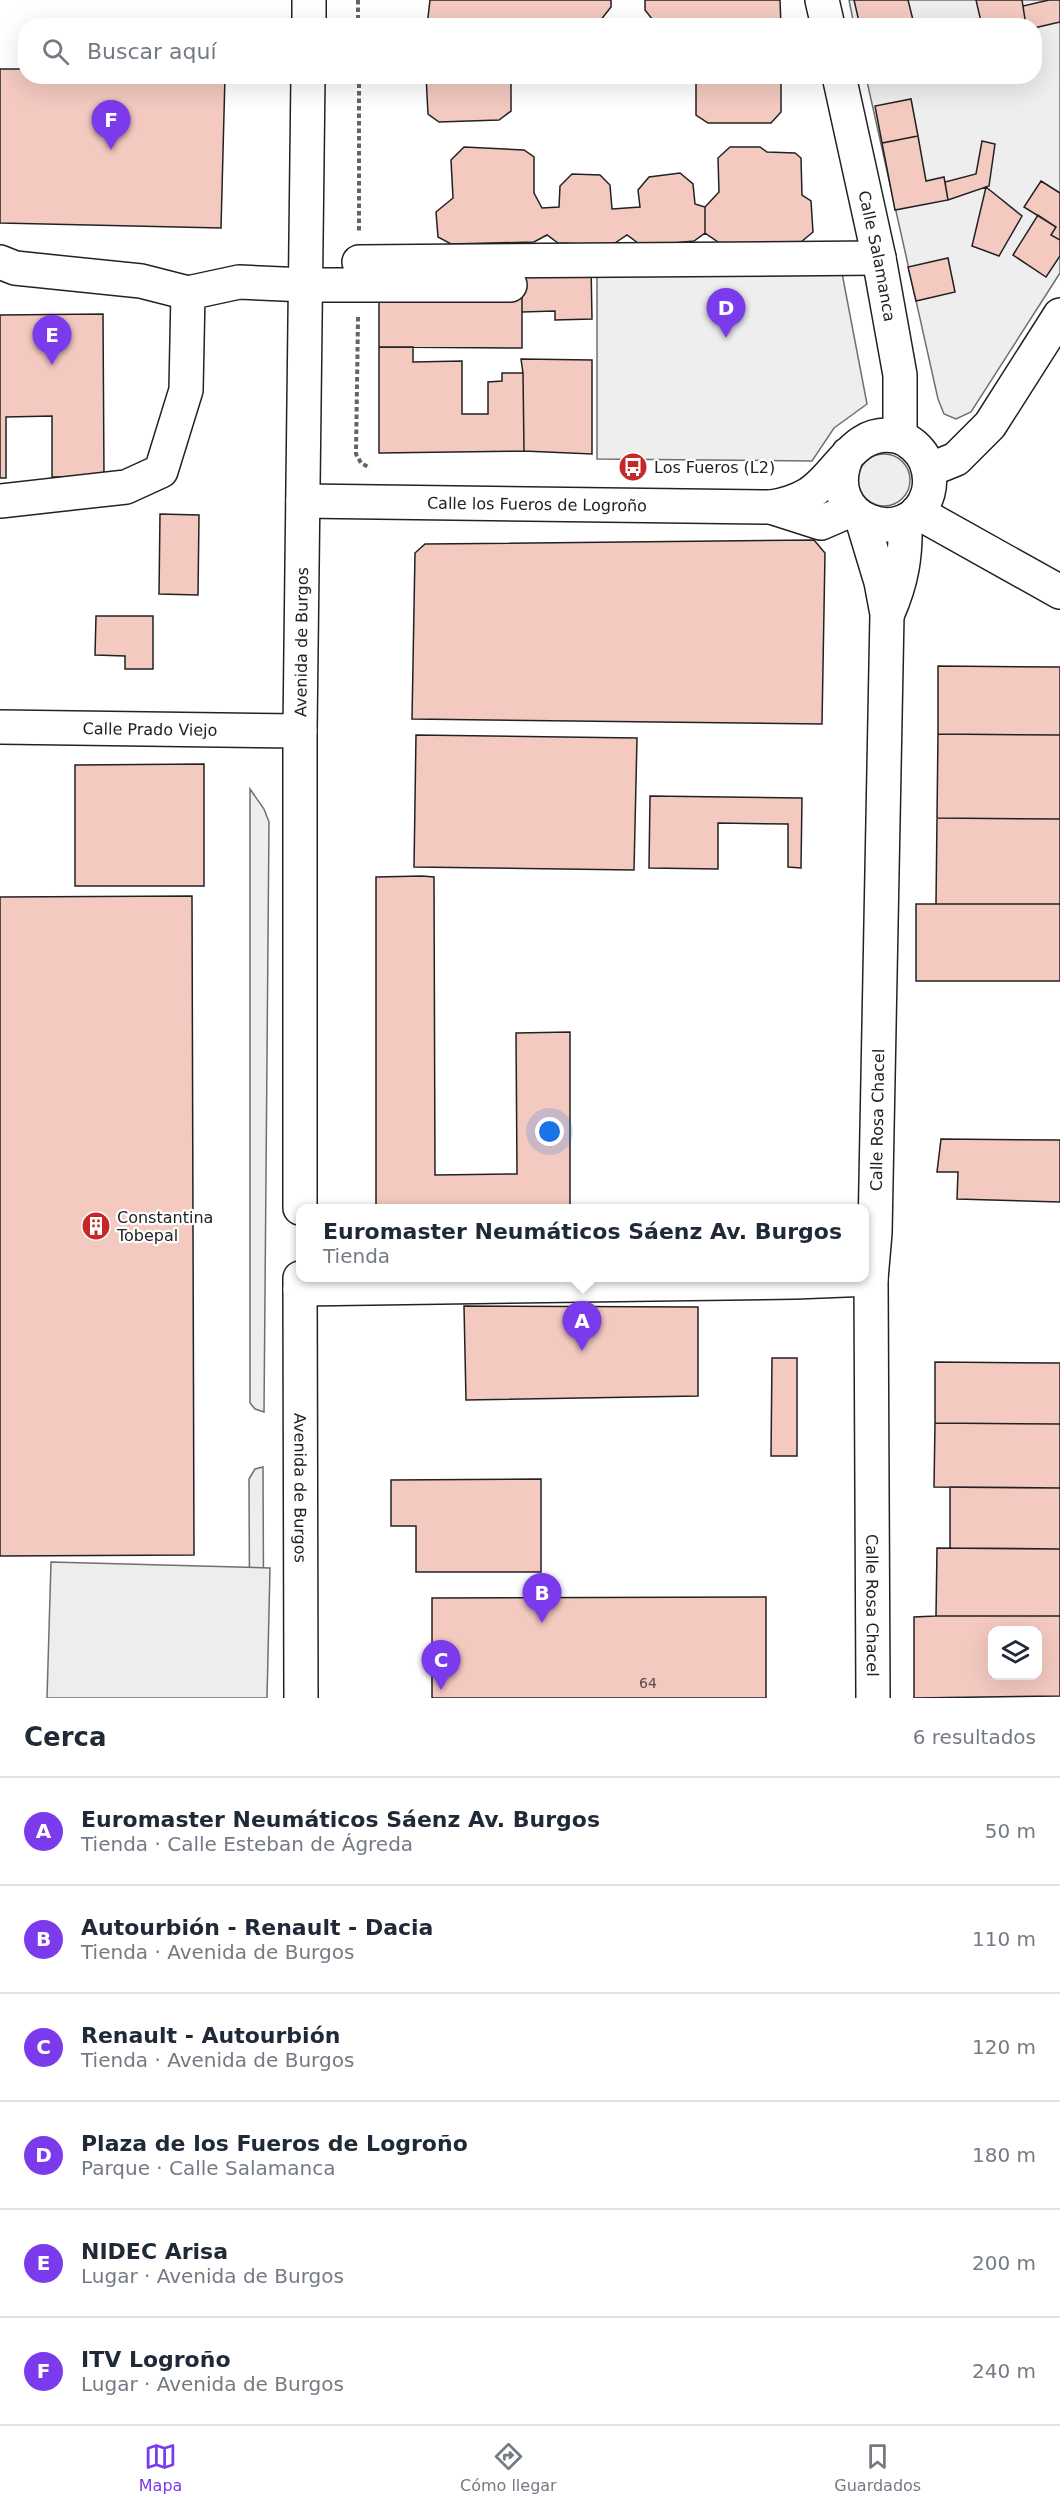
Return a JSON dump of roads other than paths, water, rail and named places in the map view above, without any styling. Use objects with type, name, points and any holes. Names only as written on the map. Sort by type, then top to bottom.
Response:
[{"type":"street","points":[[309,0],[309,18]]},
{"type":"street","points":[[822,0],[826,18]]},
{"type":"street","name":"Avenida de Burgos","points":[[300,1204],[300,731],[308,84]]},
{"type":"street","name":"Calle Salamanca","points":[[841,84],[879,258],[900,375],[905,440]]},
{"type":"street","points":[[0,262],[15,268],[141,281],[188,292],[239,282],[306,285],[359,274],[879,258]]},
{"type":"street","points":[[359,274],[510,285]]},
{"type":"street","points":[[0,501],[126,487],[161,471],[186,390],[188,292]]},
{"type":"street","points":[[990,425],[951,440],[905,440],[886,435],[871,437],[858,444],[848,454],[841,468],[840,483],[843,497],[856,514],[876,525],[891,525],[990,425],[1060,315]]},
{"type":"street","points":[[905,440],[922,454],[920,497]]},
{"type":"street","name":"Calle los Fueros de Logroño","points":[[303,501],[771,507],[786,505],[811,493],[848,454]]},
{"type":"street","points":[[920,497],[990,553],[1060,592]]},
{"type":"street","name":"Calle Rosa Chacel","points":[[887,615],[896,594],[920,497]]},
{"type":"street","name":"Calle los Fueros de Logroño","points":[[771,507],[822,523],[856,514]]},
{"type":"street","name":"Calle Rosa Chacel","points":[[856,514],[881,582],[887,615],[875,1209],[871,1279],[873,1698]]},
{"type":"street","name":"Calle Prado Viejo","points":[[0,727],[300,731]]},
{"type":"street","points":[[300,1283],[795,1282]]},
{"type":"street","name":"Avenida de Burgos","points":[[300,1283],[301,1698]]},
{"type":"place","name":"ITV Logroño","points":[[111,150]]},
{"type":"place","name":"Plaza de los Fueros de Logroño","points":[[726,338]]},
{"type":"place","name":"NIDEC Arisa","points":[[52,365]]},
{"type":"place","name":"Los Fueros (L2)","points":[[633,467]]},
{"type":"place","name":"Constantina Tobepal","points":[[96,1226]]},
{"type":"place","name":"Euromaster Neumáticos Sáenz Av. Burgos","points":[[582,1351]]},
{"type":"place","name":"Autourbión - Renault - Dacia","points":[[542,1623]]},
{"type":"place","name":"Renault - Autourbión","points":[[441,1690]]}]
